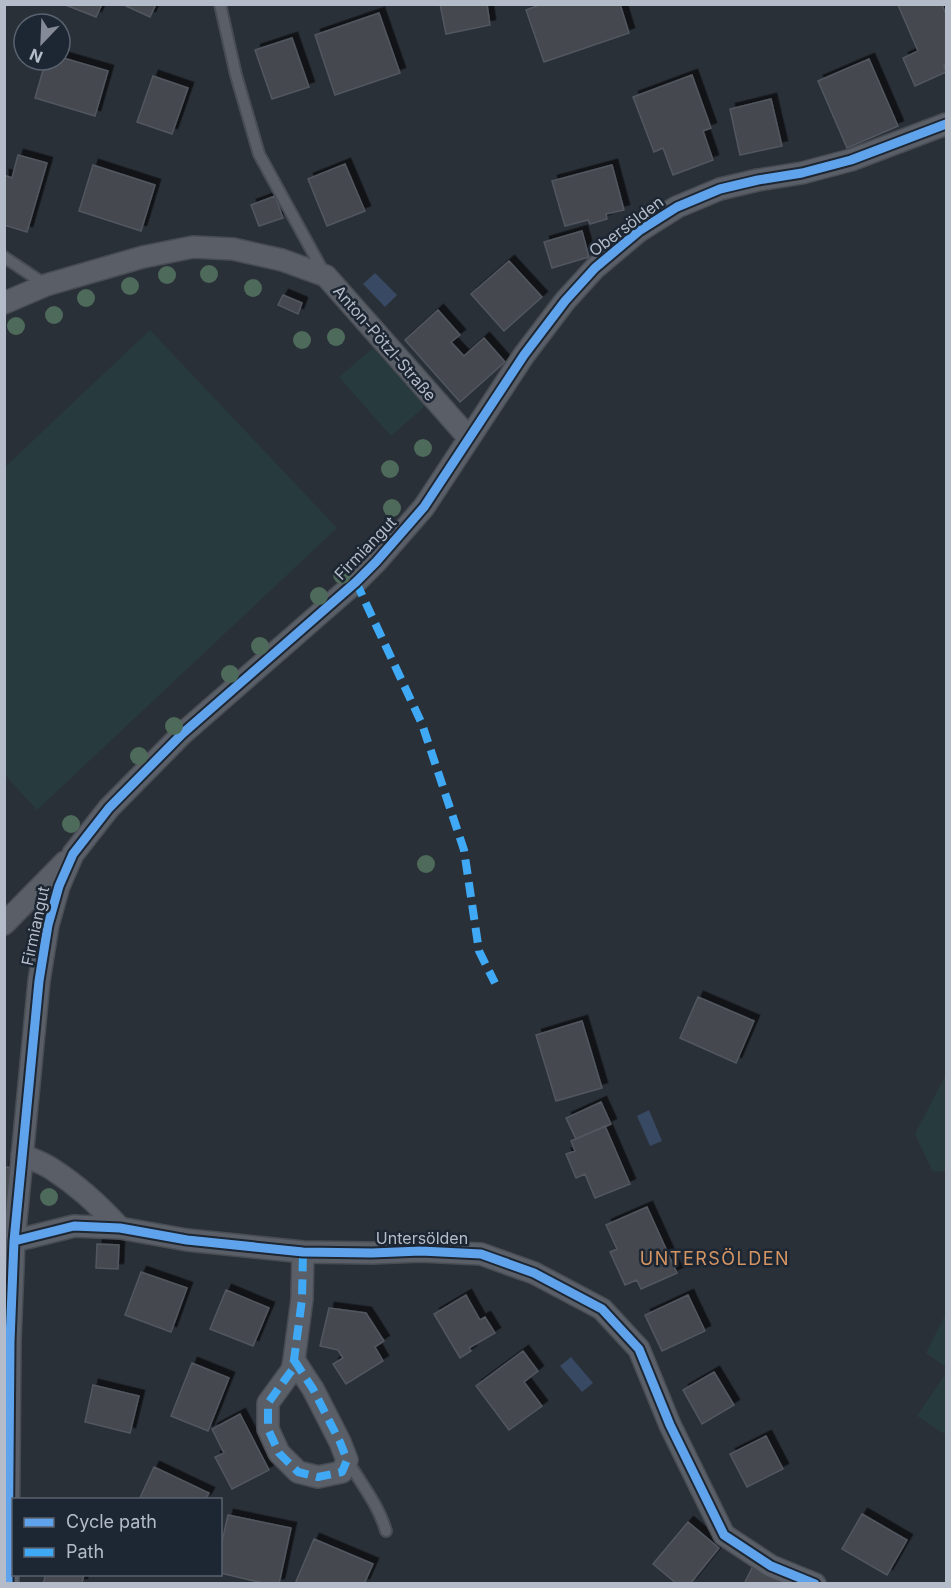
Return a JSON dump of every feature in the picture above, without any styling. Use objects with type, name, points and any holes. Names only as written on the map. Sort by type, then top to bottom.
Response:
[{"type":"street","name":"Obersölden","points":[[469,438],[524,355],[565,301],[595,268],[639,231],[677,207],[720,189],[802,173],[851,160],[946,124]]},
{"type":"street","name":"Anton-Pötzl-Straße","points":[[4,303],[46,285],[143,257],[193,247],[233,249],[282,260],[326,276],[469,438]]},
{"type":"street","name":"Firmiangut","points":[[4,924],[73,854],[108,808],[182,734],[376,562],[424,507],[469,438]]},
{"type":"street","name":"Firmiangut","points":[[8,1584],[10,1341],[14,1241],[39,981],[48,926],[59,886],[73,854]]},
{"type":"street","points":[[22,1155],[50,1168],[73,1185],[103,1209],[120,1228]]},
{"type":"street","name":"Untersölden","points":[[14,1241],[74,1226],[120,1228],[187,1240],[303,1252],[421,1251],[481,1254],[534,1273],[602,1309],[639,1349],[670,1425],[724,1535],[771,1566],[815,1584]]},
{"type":"street","points":[[294,1360],[313,1389],[340,1442],[346,1460],[342,1472],[318,1476],[298,1472],[279,1453],[268,1429],[268,1403],[292,1370],[294,1360],[302,1299],[303,1252]]},
{"type":"lane","points":[[220,4],[236,75],[259,154],[326,276]]},
{"type":"lane","points":[[4,257],[46,285]]},
{"type":"lane","points":[[346,1460],[374,1504],[386,1531]]},
{"type":"green space","points":[[150,330],[337,528],[37,810],[5,775],[5,467]]},
{"type":"green space","points":[[373,348],[425,406],[391,436],[339,377]]},
{"type":"green space","points":[[946,1074],[946,1171],[933,1172],[915,1134]]},
{"type":"green space","points":[[946,1313],[946,1367],[926,1353]]},
{"type":"green space","points":[[946,1373],[946,1435],[917,1416]]},
{"type":"water","points":[[375,273],[397,295],[385,307],[363,284]]},
{"type":"water","points":[[649,1110],[662,1141],[650,1146],[637,1116]]},
{"type":"water","points":[[571,1357],[593,1383],[582,1392],[560,1366]]},
{"type":"building","points":[[63,4],[102,4],[96,17]]},
{"type":"building","points":[[126,4],[156,4],[150,17]]},
{"type":"building","points":[[440,4],[487,4],[490,25],[446,34]]},
{"type":"building","points":[[542,4],[620,4],[629,33],[544,62],[526,10]]},
{"type":"building","points":[[899,4],[942,4],[946,15],[946,63],[944,65],[946,72],[915,86],[903,58],[918,51]]},
{"type":"building","points":[[379,13],[400,73],[335,95],[315,35]]},
{"type":"building","points":[[292,38],[309,87],[272,99],[255,50]]},
{"type":"building","points":[[869,59],[898,126],[847,148],[818,81]]},
{"type":"building","points":[[72,60],[108,71],[95,116],[35,98],[43,72],[72,72]]},
{"type":"building","points":[[692,75],[711,128],[703,131],[713,160],[673,175],[663,148],[654,152],[633,97]]},
{"type":"building","points":[[153,76],[188,88],[172,134],[137,122]]},
{"type":"building","points":[[771,99],[782,146],[740,155],[730,109]]},
{"type":"building","points":[[18,155],[47,163],[27,232],[4,225],[4,175],[12,178]]},
{"type":"building","points":[[345,164],[365,211],[327,226],[308,179]]},
{"type":"building","points":[[93,165],[155,185],[141,231],[79,211]]},
{"type":"building","points":[[612,165],[624,210],[606,214],[607,219],[590,224],[588,220],[565,226],[552,181]]},
{"type":"building","points":[[275,196],[283,218],[259,226],[251,205]]},
{"type":"building","points":[[582,231],[589,257],[552,268],[544,242]]},
{"type":"building","points":[[509,261],[542,297],[504,331],[471,294]]},
{"type":"building","points":[[283,295],[302,303],[298,314],[278,305]]},
{"type":"building","points":[[438,310],[460,335],[451,342],[464,356],[484,338],[505,362],[460,402],[405,340]]},
{"type":"building","points":[[698,997],[754,1021],[736,1063],[680,1038]]},
{"type":"building","points":[[582,1021],[602,1088],[556,1101],[536,1035]]},
{"type":"building","points":[[601,1102],[611,1124],[576,1139],[566,1118]]},
{"type":"building","points":[[605,1126],[630,1184],[595,1198],[585,1174],[576,1178],[566,1154],[575,1151],[571,1141]]},
{"type":"building","points":[[4,1167],[14,1168],[8,1217],[4,1216]]},
{"type":"building","points":[[647,1207],[677,1273],[641,1289],[637,1280],[625,1285],[610,1252],[617,1249],[606,1225]]},
{"type":"building","points":[[97,1244],[119,1245],[118,1269],[96,1268]]},
{"type":"building","points":[[141,1272],[187,1288],[171,1332],[125,1315]]},
{"type":"building","points":[[226,1290],[269,1308],[253,1346],[210,1329]]},
{"type":"building","points":[[466,1295],[480,1320],[485,1317],[495,1333],[469,1348],[471,1351],[460,1358],[434,1314]]},
{"type":"building","points":[[688,1295],[705,1331],[662,1351],[645,1315]]},
{"type":"building","points":[[329,1308],[366,1313],[384,1341],[375,1347],[383,1361],[346,1384],[333,1364],[343,1358],[338,1350],[320,1346]]},
{"type":"building","points":[[523,1351],[538,1371],[524,1382],[542,1406],[509,1430],[476,1386]]},
{"type":"building","points":[[192,1363],[229,1378],[208,1431],[171,1416]]},
{"type":"building","points":[[714,1372],[734,1405],[702,1424],[683,1390]]},
{"type":"building","points":[[93,1385],[139,1396],[130,1433],[85,1422]]},
{"type":"building","points":[[240,1414],[269,1470],[232,1489],[215,1457],[224,1453],[212,1429]]},
{"type":"building","points":[[766,1436],[783,1469],[747,1487],[730,1454]]},
{"type":"building","points":[[154,1467],[209,1493],[206,1498],[140,1498]]},
{"type":"building","points":[[862,1514],[907,1540],[887,1575],[842,1549]]},
{"type":"building","points":[[228,1515],[291,1528],[279,1584],[267,1584],[222,1573],[222,1541]]},
{"type":"building","points":[[688,1522],[719,1548],[690,1584],[677,1584],[653,1564]]},
{"type":"building","points":[[314,1539],[373,1564],[364,1584],[295,1584]]},
{"type":"building","points":[[753,1566],[786,1584],[744,1584]]},
{"type":"building","points":[[45,1576],[84,1576],[82,1584],[43,1584]]},
{"type":"marked path","points":[[356,582],[422,724],[464,850],[479,951],[495,983]]},
{"type":"marked path","points":[[294,1360],[313,1389],[340,1442],[347,1460],[342,1472],[318,1477],[298,1472],[279,1453],[268,1429],[268,1403],[292,1370],[294,1360],[302,1299],[303,1252]]},
{"type":"cycle path","points":[[8,1584],[10,1341],[14,1241],[39,981],[48,925],[59,886],[73,854],[109,808],[182,734],[376,562],[424,507],[524,355],[565,301],[595,268],[639,231],[677,207],[720,189],[802,173],[851,160],[946,124]]},
{"type":"cycle path","points":[[14,1241],[74,1226],[120,1228],[187,1240],[303,1252],[421,1251],[481,1254],[534,1273],[602,1309],[639,1349],[670,1425],[724,1535],[771,1566],[815,1584]]},
{"type":"district","name":"UNTERSÖLDEN","points":[[715,1259]]}]
